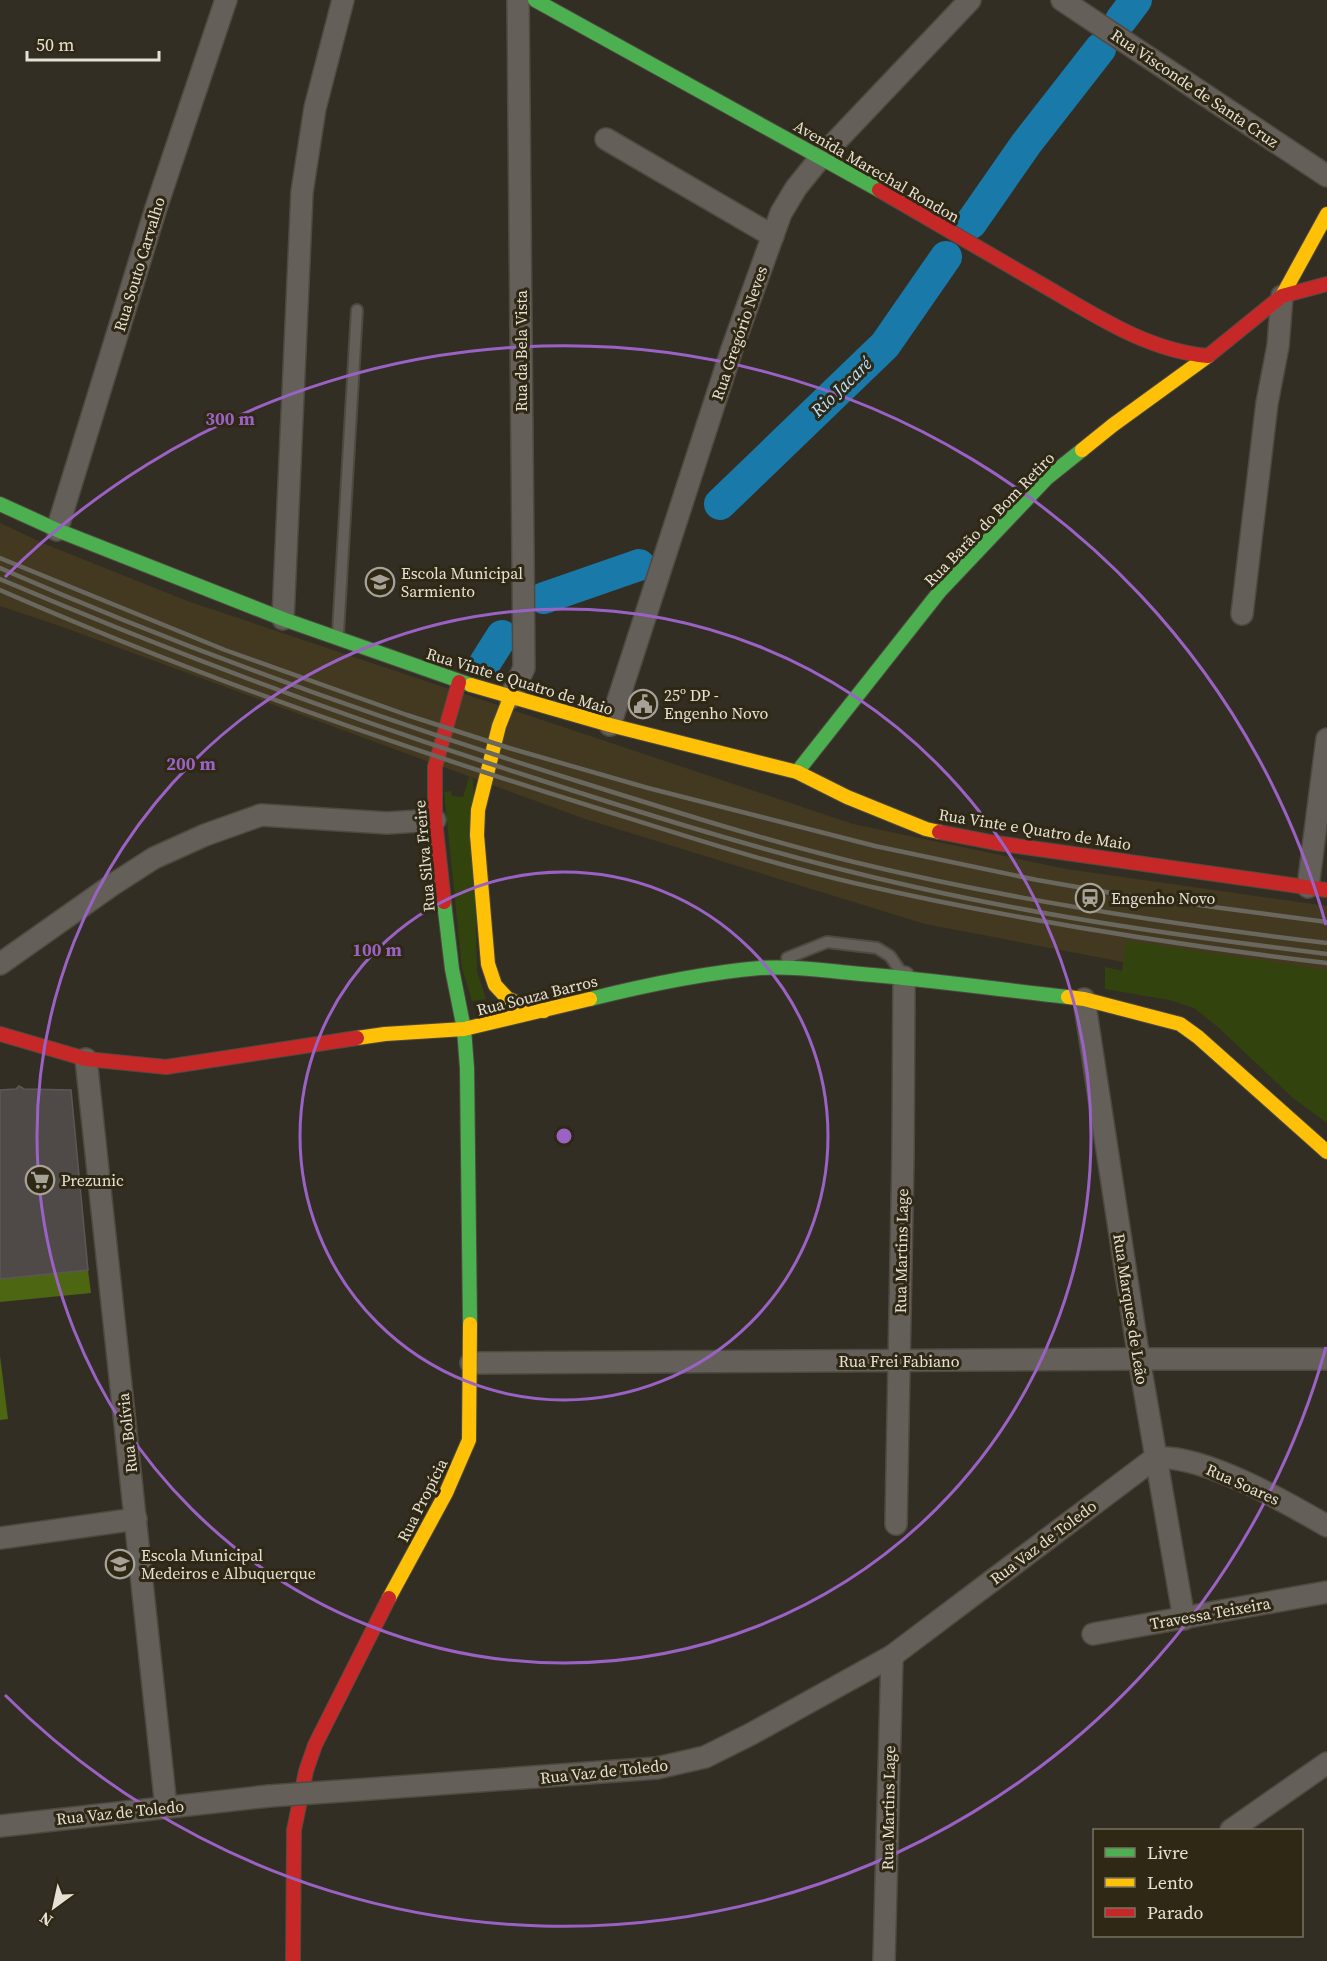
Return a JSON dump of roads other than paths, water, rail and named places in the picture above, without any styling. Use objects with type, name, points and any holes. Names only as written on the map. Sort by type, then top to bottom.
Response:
[{"type":"main road","name":"Avenida Marechal Rondon","points":[[535,0],[820,157],[1149,344],[1186,355],[1208,356]]},
{"type":"main road","name":"Rua Barão do Bom Retiro","points":[[797,772],[940,591],[1047,478],[1113,425],[1208,356],[1282,296],[1327,214]]},
{"type":"main road","points":[[1282,296],[1327,285]]},
{"type":"main road","name":"Rua Vinte e Quatro de Maio","points":[[0,504],[57,530],[283,619],[459,682],[610,725],[797,772],[847,797],[926,829],[996,843],[1318,889]]},
{"type":"main road","name":"Rua Silva Freire","points":[[459,682],[435,767],[435,820],[452,969],[464,1029]]},
{"type":"main road","points":[[510,698],[499,726],[478,810],[477,835],[488,964],[491,980],[508,1000],[544,1011]]},
{"type":"main road","name":"Rua Souza Barros","points":[[0,1034],[87,1059],[166,1067],[385,1034],[464,1029],[663,981],[760,968],[792,968],[904,977],[957,986],[1084,999],[1180,1024],[1198,1037],[1327,1152]]},
{"type":"main road","points":[[466,1051],[477,1036],[494,1022]]},
{"type":"main road","name":"Rua Propícia","points":[[293,1961],[294,1830],[306,1772],[315,1745],[376,1622],[457,1469],[469,1440],[471,1363],[464,1029]]},
{"type":"street","name":"Rua Souto Carvalho","points":[[57,530],[156,208],[226,0]]},
{"type":"street","points":[[283,619],[302,192],[315,108],[343,0]]},
{"type":"street","name":"Rua da Bela Vista","points":[[510,698],[524,668],[518,0]]},
{"type":"street","name":"Rua Gregório Neves","points":[[610,725],[732,349],[781,213],[796,188],[820,157],[970,0]]},
{"type":"street","name":"Rua Visconde de Santa Cruz","points":[[1062,0],[1327,176]]},
{"type":"street","points":[[606,139],[773,236]]},
{"type":"street","points":[[1242,614],[1267,403],[1278,346],[1282,296]]},
{"type":"street","points":[[1318,889],[1327,739]]},
{"type":"street","points":[[0,964],[154,858],[245,819],[261,815],[387,823],[435,820]]},
{"type":"street","name":"Rua Martins Lage","points":[[896,1524],[904,977]]},
{"type":"street","name":"Rua Marques de Leão","points":[[1084,999],[1139,1359],[1184,1618]]},
{"type":"street","name":"Rua Bolívia","points":[[87,1059],[166,1807]]},
{"type":"street","name":"Rua Frei Fabiano","points":[[471,1363],[1327,1359]]},
{"type":"street","name":"Rua Soares","points":[[1155,1458],[1168,1457],[1209,1467],[1246,1483],[1327,1526]]},
{"type":"street","name":"Rua Vaz de Toledo","points":[[0,1826],[269,1796],[657,1768],[705,1757],[892,1656],[1155,1458]]},
{"type":"street","points":[[0,1538],[136,1519]]},
{"type":"street","name":"Travessa Teixeira","points":[[1094,1634],[1327,1592]]},
{"type":"street","name":"Rua Martins Lage","points":[[884,1961],[892,1656]]},
{"type":"street","points":[[1232,1829],[1327,1763]]},
{"type":"lane","points":[[337,639],[357,310]]},
{"type":"lane","points":[[760,968],[827,942],[877,948],[890,956],[904,977]]},
{"type":"waterway","name":"Rio Jacaré","points":[[1121,20],[1136,0]]},
{"type":"waterway","name":"Rio Jacaré","points":[[971,223],[1026,144],[1100,49]]},
{"type":"waterway","name":"Rio Jacaré","points":[[720,504],[885,345],[946,257]]},
{"type":"waterway","name":"Rio Jacaré","points":[[544,598],[639,565]]},
{"type":"waterway","name":"Rio Jacaré","points":[[485,663],[502,636]]},
{"type":"railway","points":[[0,558],[225,650],[407,715],[509,748],[648,788],[875,846],[1037,880],[1123,895],[1327,922]]},
{"type":"railway","points":[[0,568],[212,655],[356,708],[574,780],[784,844],[913,876],[1089,910],[1327,943]]},
{"type":"railway","points":[[0,579],[198,660],[399,733],[629,808],[771,851],[867,876],[1017,908],[1172,934],[1327,954]]},
{"type":"railway","points":[[0,590],[217,679],[364,732],[512,781],[787,866],[913,896],[1031,919],[1208,948],[1327,963]]},
{"type":"place","name":"Escola Municipal Sarmiento","points":[[380,582]]},
{"type":"place","name":"25º DP - Engenho Novo","points":[[643,704]]},
{"type":"place","name":"Engenho Novo","points":[[1090,898]]},
{"type":"place","name":"Prezunic","points":[[40,1180]]},
{"type":"place","name":"Escola Municipal Medeiros e Albuquerque","points":[[120,1564]]}]
